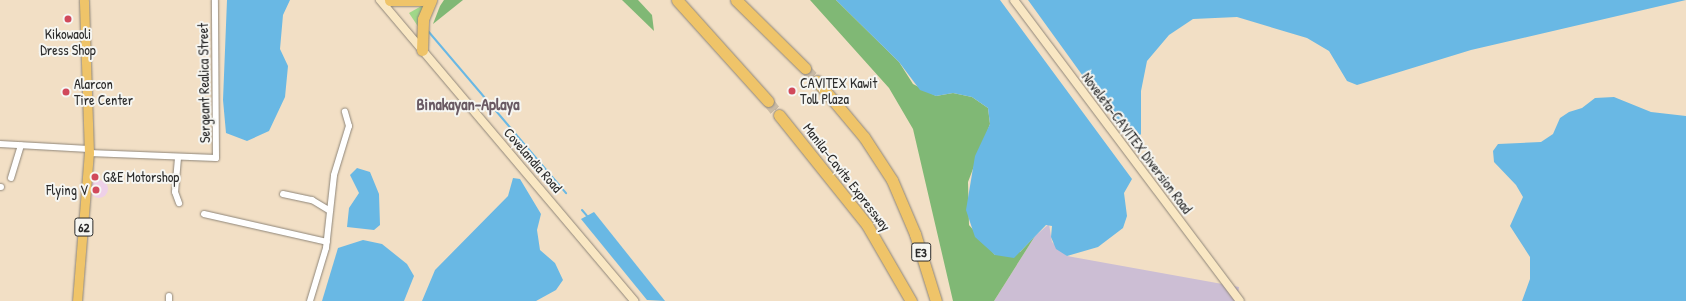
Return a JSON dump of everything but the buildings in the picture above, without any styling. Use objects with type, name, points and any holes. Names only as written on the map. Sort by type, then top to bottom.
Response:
[{"type":"highway","points":[[390,0],[422,0]]},
{"type":"highway","points":[[422,50],[423,19],[431,0]]},
{"type":"highway","points":[[677,0],[768,101]]},
{"type":"highway","points":[[736,0],[805,68]]},
{"type":"highway","name":"Manila–Cavite Expressway","points":[[817,81],[853,123],[886,171],[915,234],[936,301]]},
{"type":"highway","name":"Manila–Cavite Expressway","points":[[779,115],[867,225],[911,301]]},
{"type":"main road","name":"62","points":[[77,301],[89,151],[84,0]]},
{"type":"main road","name":"Covelandia Road","points":[[380,0],[634,301]]},
{"type":"main road","name":"Noveleta-CAVITEX Diversion Road","points":[[1014,0],[1240,301]]},
{"type":"street","name":"Sergeant Realica Street","points":[[0,144],[178,158],[217,157],[215,0]]},
{"type":"street","points":[[310,301],[327,242],[336,164],[349,126],[345,112]]},
{"type":"street","points":[[11,178],[21,146]]},
{"type":"street","points":[[178,158],[175,192],[178,203]]},
{"type":"street","points":[[283,194],[312,200],[330,211]]},
{"type":"street","points":[[204,214],[327,242]]},
{"type":"shaded area","points":[[99,180],[105,183],[108,189],[105,195],[99,198],[93,195],[90,189],[93,183]]},
{"type":"shaded area","points":[[1049,224],[1052,242],[1067,256],[1239,287],[1237,301],[994,301],[1035,236]]},
{"type":"green space","points":[[444,0],[463,0],[433,24],[440,6]]},
{"type":"green space","points":[[622,0],[638,0],[652,15],[654,31]]},
{"type":"green space","points":[[810,0],[836,0],[899,62],[913,84],[936,96],[953,93],[972,97],[988,108],[990,124],[968,182],[969,225],[995,255],[1020,252],[1035,236],[994,301],[953,301],[913,129],[889,88]]},
{"type":"green space","points":[[425,4],[419,28],[409,13]]},
{"type":"water","points":[[227,0],[290,0],[283,15],[280,49],[288,66],[285,97],[269,131],[247,141],[226,133],[223,100]]},
{"type":"water","points":[[836,0],[1000,0],[1132,179],[1124,193],[1127,216],[1123,228],[1098,247],[1067,256],[1056,249],[1051,237],[1052,226],[1046,225],[1014,258],[995,255],[975,237],[966,210],[975,156],[990,124],[988,108],[972,97],[953,93],[936,96],[920,90],[899,62]]},
{"type":"water","points":[[1028,0],[1686,0],[1471,50],[1357,85],[1347,81],[1329,51],[1307,38],[1237,17],[1193,19],[1169,35],[1147,61],[1141,91],[1141,134],[1132,144]]},
{"type":"water","points":[[1614,97],[1651,112],[1686,116],[1686,301],[1522,301],[1530,279],[1530,257],[1510,226],[1523,197],[1516,185],[1494,162],[1493,151],[1498,144],[1541,142],[1553,134],[1560,118],[1569,112],[1582,108],[1595,98]]},
{"type":"water","points":[[357,168],[370,172],[379,194],[380,225],[374,230],[347,227],[349,208],[359,193],[350,175]]},
{"type":"water","points":[[513,178],[520,179],[541,214],[537,230],[540,250],[555,263],[563,280],[556,290],[536,301],[422,301],[435,270],[508,196]]},
{"type":"water","points":[[594,212],[665,301],[647,300],[581,219]]},
{"type":"water","points":[[363,240],[382,244],[407,264],[414,276],[404,301],[322,301],[338,248]]},
{"type":"waterway","points":[[428,31],[566,193]]},
{"type":"waterway","points":[[582,210],[588,217]]},
{"type":"tunnel","points":[[805,68],[817,81]]},
{"type":"tunnel","points":[[768,101],[779,115]]},
{"type":"place","name":"Kikowaoli Dress Shop","points":[[68,19]]},
{"type":"place","name":"CAVITEX Kawit Toll Plaza","points":[[792,91]]},
{"type":"place","name":"Alarcon Tire Center","points":[[66,92]]},
{"type":"place","name":"G&E Motorshop","points":[[95,177]]},
{"type":"place","name":"Flying V","points":[[96,190]]},
{"type":"district","name":"Binakayan-Aplaya","points":[[468,104]]}]
